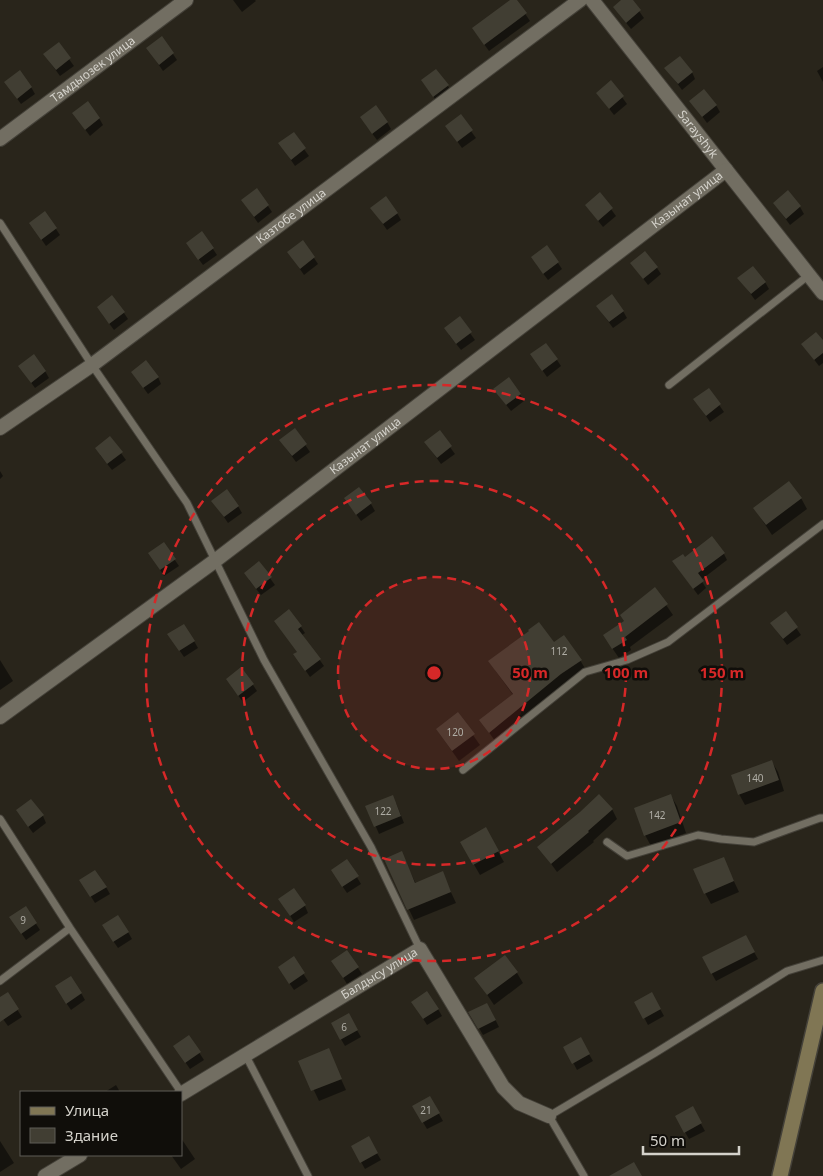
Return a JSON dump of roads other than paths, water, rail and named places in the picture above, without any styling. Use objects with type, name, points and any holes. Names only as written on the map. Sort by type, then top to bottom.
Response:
[{"type":"main road","points":[[780,1176],[823,991]]},
{"type":"street","name":"Тамдыозек улица","points":[[0,139],[186,0]]},
{"type":"street","name":"Казтобе улица","points":[[0,428],[92,365],[580,0]]},
{"type":"street","name":"Sarayshyk","points":[[592,0],[823,293]]},
{"type":"street","name":"Казынат улица","points":[[0,716],[216,560],[726,170]]},
{"type":"street","name":"Балдысу улица","points":[[182,1092],[246,1056],[420,949],[503,1087],[519,1103],[548,1116]]},
{"type":"street","points":[[45,1176],[78,1156]]},
{"type":"lane","points":[[0,223],[92,365],[187,503],[264,660],[371,847],[420,949]]},
{"type":"lane","points":[[669,385],[809,275]]},
{"type":"lane","points":[[463,770],[585,672],[627,660],[668,642],[823,524]]},
{"type":"lane","points":[[607,842],[627,856],[698,834],[721,839],[754,842],[823,818]]},
{"type":"lane","points":[[0,819],[70,928],[180,1091]]},
{"type":"lane","points":[[0,981],[70,928]]},
{"type":"lane","points":[[584,1176],[548,1116],[655,1053],[787,971],[823,960]]},
{"type":"lane","points":[[246,1056],[308,1176]]}]
